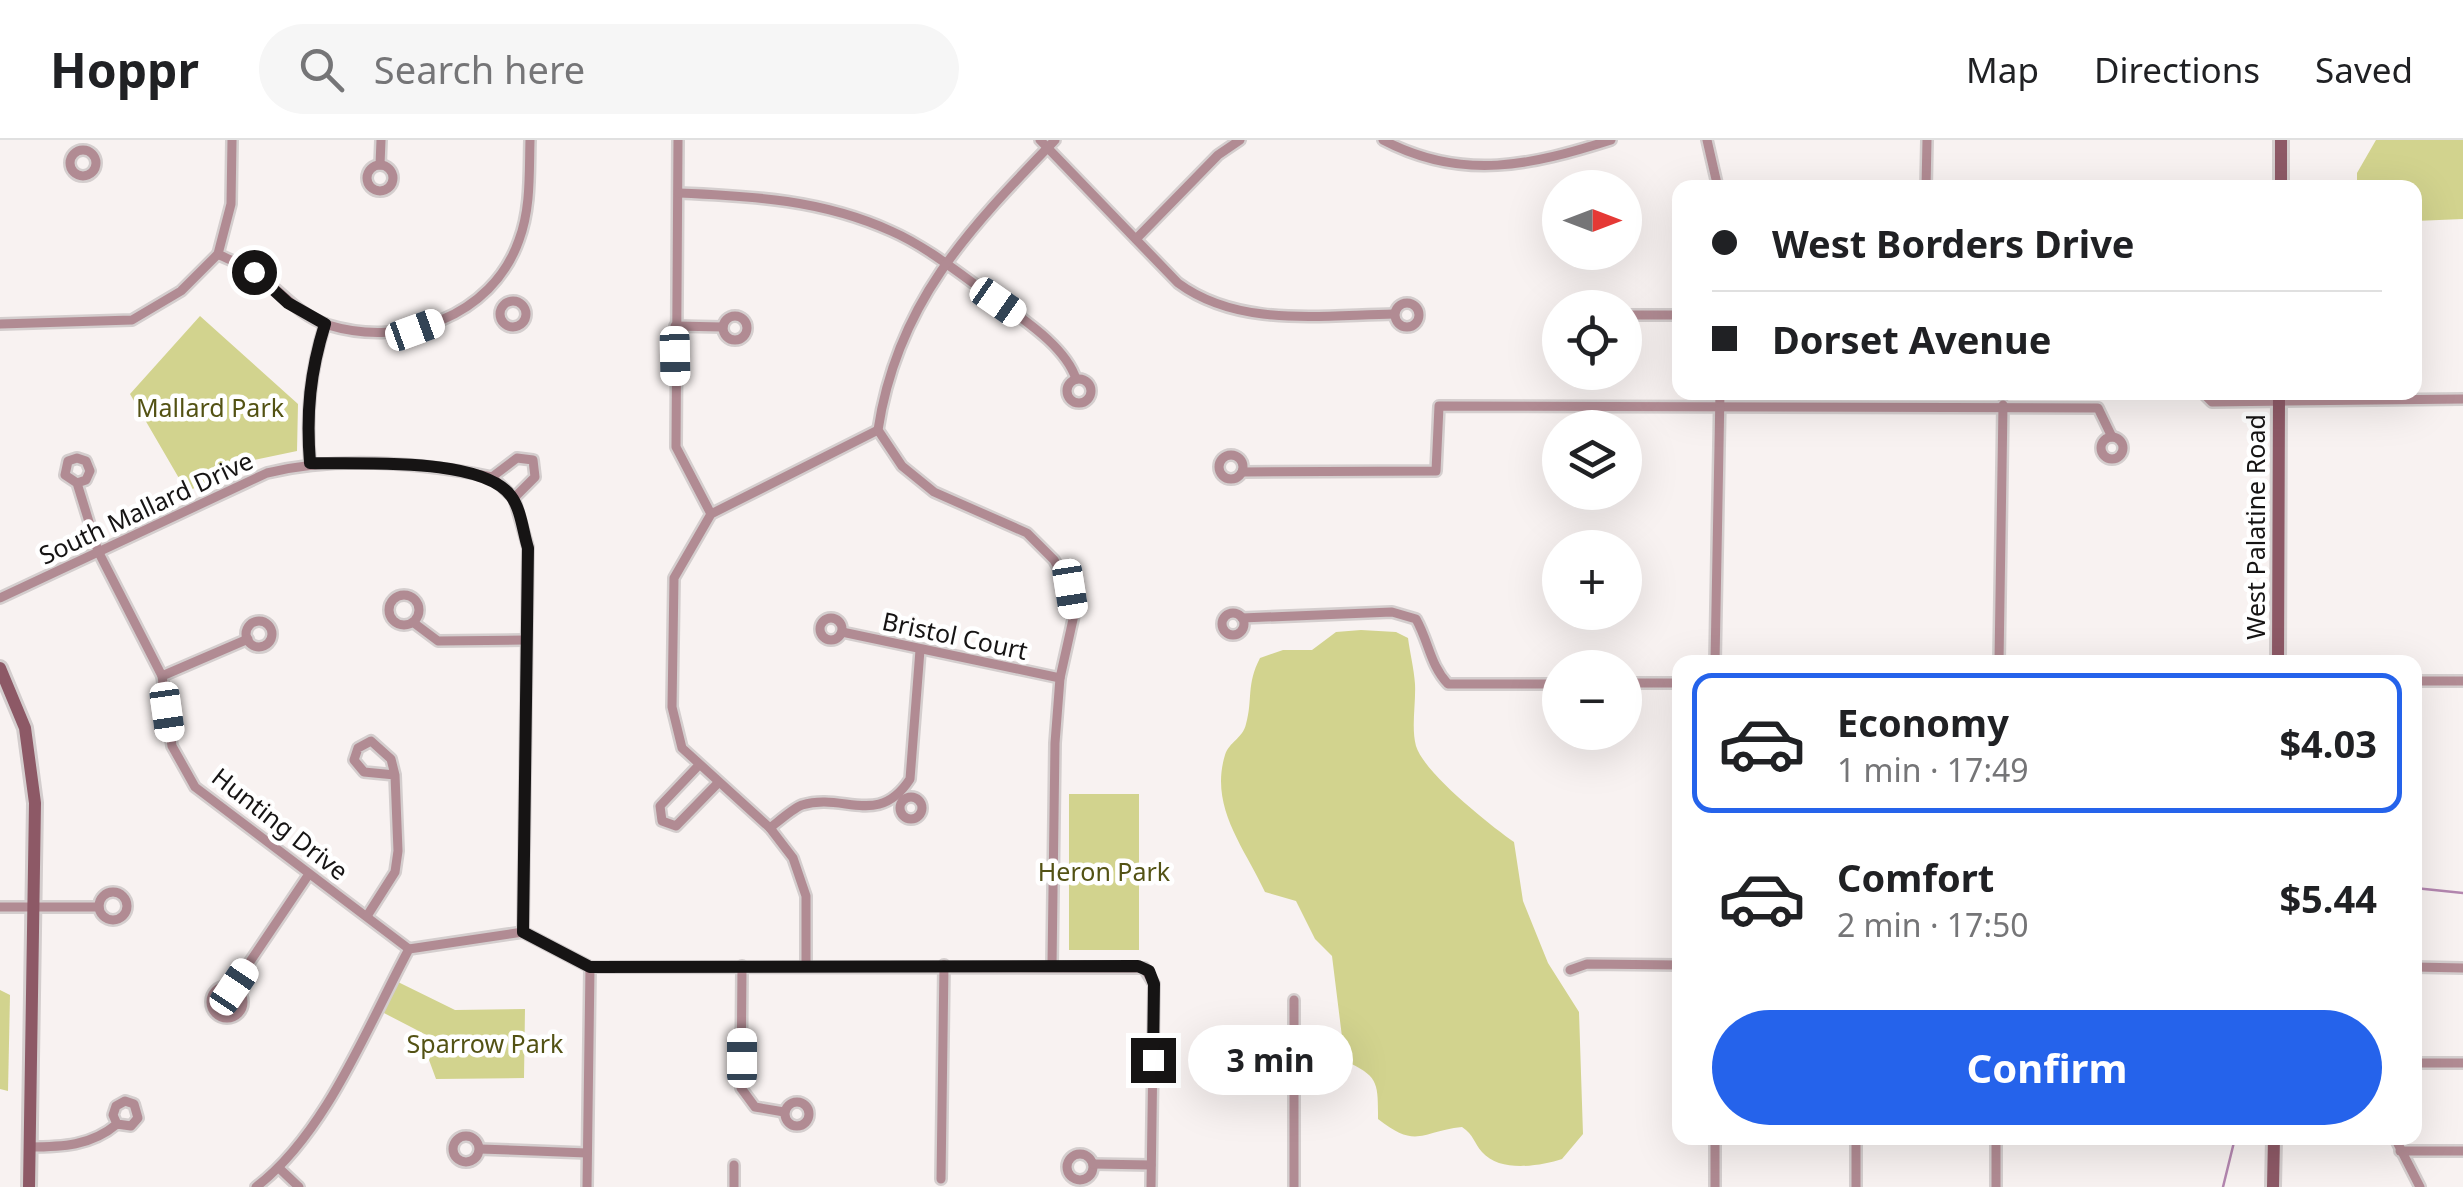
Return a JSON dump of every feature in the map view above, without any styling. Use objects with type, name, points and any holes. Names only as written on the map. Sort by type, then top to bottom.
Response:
[{"type":"main road","points":[[2281,140],[2281,180]]},
{"type":"main road","name":"West Palatine Road","points":[[2278,655],[2279,400]]},
{"type":"main road","points":[[0,668],[25,728],[35,803],[29,1187]]},
{"type":"main road","points":[[2274,1145],[2274,1187]]},
{"type":"street","points":[[0,324],[132,320],[181,291],[218,254],[231,204],[232,140]]},
{"type":"street","points":[[380,165],[381,140]]},
{"type":"street","points":[[218,254],[254,272],[288,303],[325,324],[366,332],[415,330],[456,315],[505,271],[520,238],[530,192],[530,140]]},
{"type":"street","points":[[678,140],[676,447],[711,514]]},
{"type":"street","points":[[1136,239],[1218,155],[1240,140]]},
{"type":"street","points":[[1383,140],[1420,156],[1474,165],[1533,164],[1612,140]]},
{"type":"street","points":[[1707,140],[1716,180]]},
{"type":"street","points":[[1926,180],[1927,140]]},
{"type":"street","points":[[1052,965],[1060,678],[1074,615],[1070,589],[1054,560],[1027,533],[934,492],[902,466],[878,430],[885,382],[906,328],[944,263],[975,222],[1048,143],[1178,283],[1202,300],[1268,315],[1394,314]]},
{"type":"street","points":[[680,193],[770,196],[844,212],[894,232],[1025,320],[1072,365],[1076,379]]},
{"type":"street","points":[[486,290],[504,305]]},
{"type":"street","points":[[1642,314],[1672,314]]},
{"type":"street","points":[[310,463],[306,415],[313,363],[325,324]]},
{"type":"street","points":[[675,326],[723,328]]},
{"type":"street","points":[[2422,399],[2463,399]]},
{"type":"street","points":[[1715,655],[1720,400]]},
{"type":"street","points":[[2210,400],[2239,400]]},
{"type":"street","points":[[1242,472],[1436,471],[1439,406],[2098,408],[2112,437]]},
{"type":"street","points":[[1999,655],[2003,406]]},
{"type":"street","points":[[806,965],[806,896],[793,858],[770,828],[682,748],[672,707],[674,578],[711,514],[878,430]]},
{"type":"street","points":[[514,498],[534,477],[533,460],[517,458],[492,477],[514,498],[528,548],[523,932]]},
{"type":"street","name":"South Mallard Drive","points":[[0,598],[268,473],[310,463],[455,470],[492,477]]},
{"type":"street","name":"Hunting Drive","points":[[77,483],[98,551],[162,676],[172,746],[195,787],[410,948]]},
{"type":"street","points":[[1242,618],[1392,612],[1416,619],[1427,639],[1432,668],[1448,684],[1542,684]]},
{"type":"street","points":[[414,623],[438,641],[524,640]]},
{"type":"street","name":"Bristol Court","points":[[842,632],[1060,678]]},
{"type":"street","points":[[162,676],[248,639]]},
{"type":"street","points":[[770,828],[802,805],[874,806],[901,798],[910,779],[920,650]]},
{"type":"street","points":[[2422,681],[2463,681]]},
{"type":"street","points":[[1642,683],[1672,683]]},
{"type":"street","points":[[368,916],[395,872],[395,775],[391,759],[372,741],[358,748],[354,760],[364,772],[395,775]]},
{"type":"street","points":[[698,766],[660,806],[662,821],[676,826],[718,783]]},
{"type":"street","points":[[234,987],[309,874]]},
{"type":"street","points":[[0,907],[99,906]]},
{"type":"street","points":[[256,1187],[280,1169],[310,1132],[410,948],[523,932],[590,967],[1138,966],[1149,971],[1154,984],[1151,1187]]},
{"type":"street","points":[[1570,970],[1587,964],[1672,965]]},
{"type":"street","points":[[941,1179],[944,965]]},
{"type":"street","points":[[742,966],[742,1088],[755,1106],[784,1112]]},
{"type":"street","points":[[587,1187],[590,967]]},
{"type":"street","points":[[2422,968],[2463,968]]},
{"type":"street","points":[[1294,1000],[1294,1187]]},
{"type":"street","points":[[2422,1063],[2463,1063]]},
{"type":"street","points":[[29,1146],[67,1147],[102,1137],[117,1124]]},
{"type":"street","points":[[1715,1145],[1715,1187]]},
{"type":"street","points":[[1856,1145],[1856,1187]]},
{"type":"street","points":[[1996,1145],[1996,1187]]},
{"type":"street","points":[[2397,1145],[2420,1187]]},
{"type":"street","points":[[480,1149],[588,1153]]},
{"type":"street","points":[[2400,1152],[2463,1151]]},
{"type":"street","points":[[1093,1164],[1151,1165]]},
{"type":"street","points":[[734,1165],[734,1187]]},
{"type":"street","points":[[280,1169],[300,1187]]},
{"type":"green space","points":[[2376,140],[2463,140],[2463,219],[2422,221],[2422,180],[2357,180],[2357,173]]},
{"type":"green space","name":"Mallard Park","points":[[200,316],[298,404],[297,451],[244,462],[187,492],[130,394]]},
{"type":"green space","points":[[1336,632],[1396,632],[1408,638],[1415,684],[1416,746],[1444,784],[1514,842],[1523,901],[1548,963],[1579,1012],[1583,1134],[1562,1159],[1532,1165],[1499,1163],[1482,1152],[1462,1127],[1411,1136],[1378,1119],[1374,1082],[1364,1071],[1345,1061],[1332,956],[1315,939],[1296,901],[1265,892],[1225,810],[1221,774],[1225,755],[1244,729],[1260,658],[1283,650],[1312,650]]},
{"type":"green space","name":"Heron Park","points":[[1069,794],[1139,794],[1139,950],[1069,950]]},
{"type":"green space","name":"Sparrow Park","points":[[398,982],[455,1010],[525,1009],[524,1078],[436,1079],[429,1060],[438,1041],[382,1012]]},
{"type":"green space","points":[[0,990],[10,995],[8,1091],[0,1089]]},
{"type":"waterway","points":[[2422,889],[2463,893]]},
{"type":"waterway","points":[[2223,1187],[2233,1145]]},
{"type":"route","points":[[254,272],[288,303],[325,324],[313,363],[306,415],[310,463],[455,470],[492,477],[514,498],[528,548],[523,932],[590,967],[1138,966],[1149,971],[1154,984],[1153,1060]]}]
